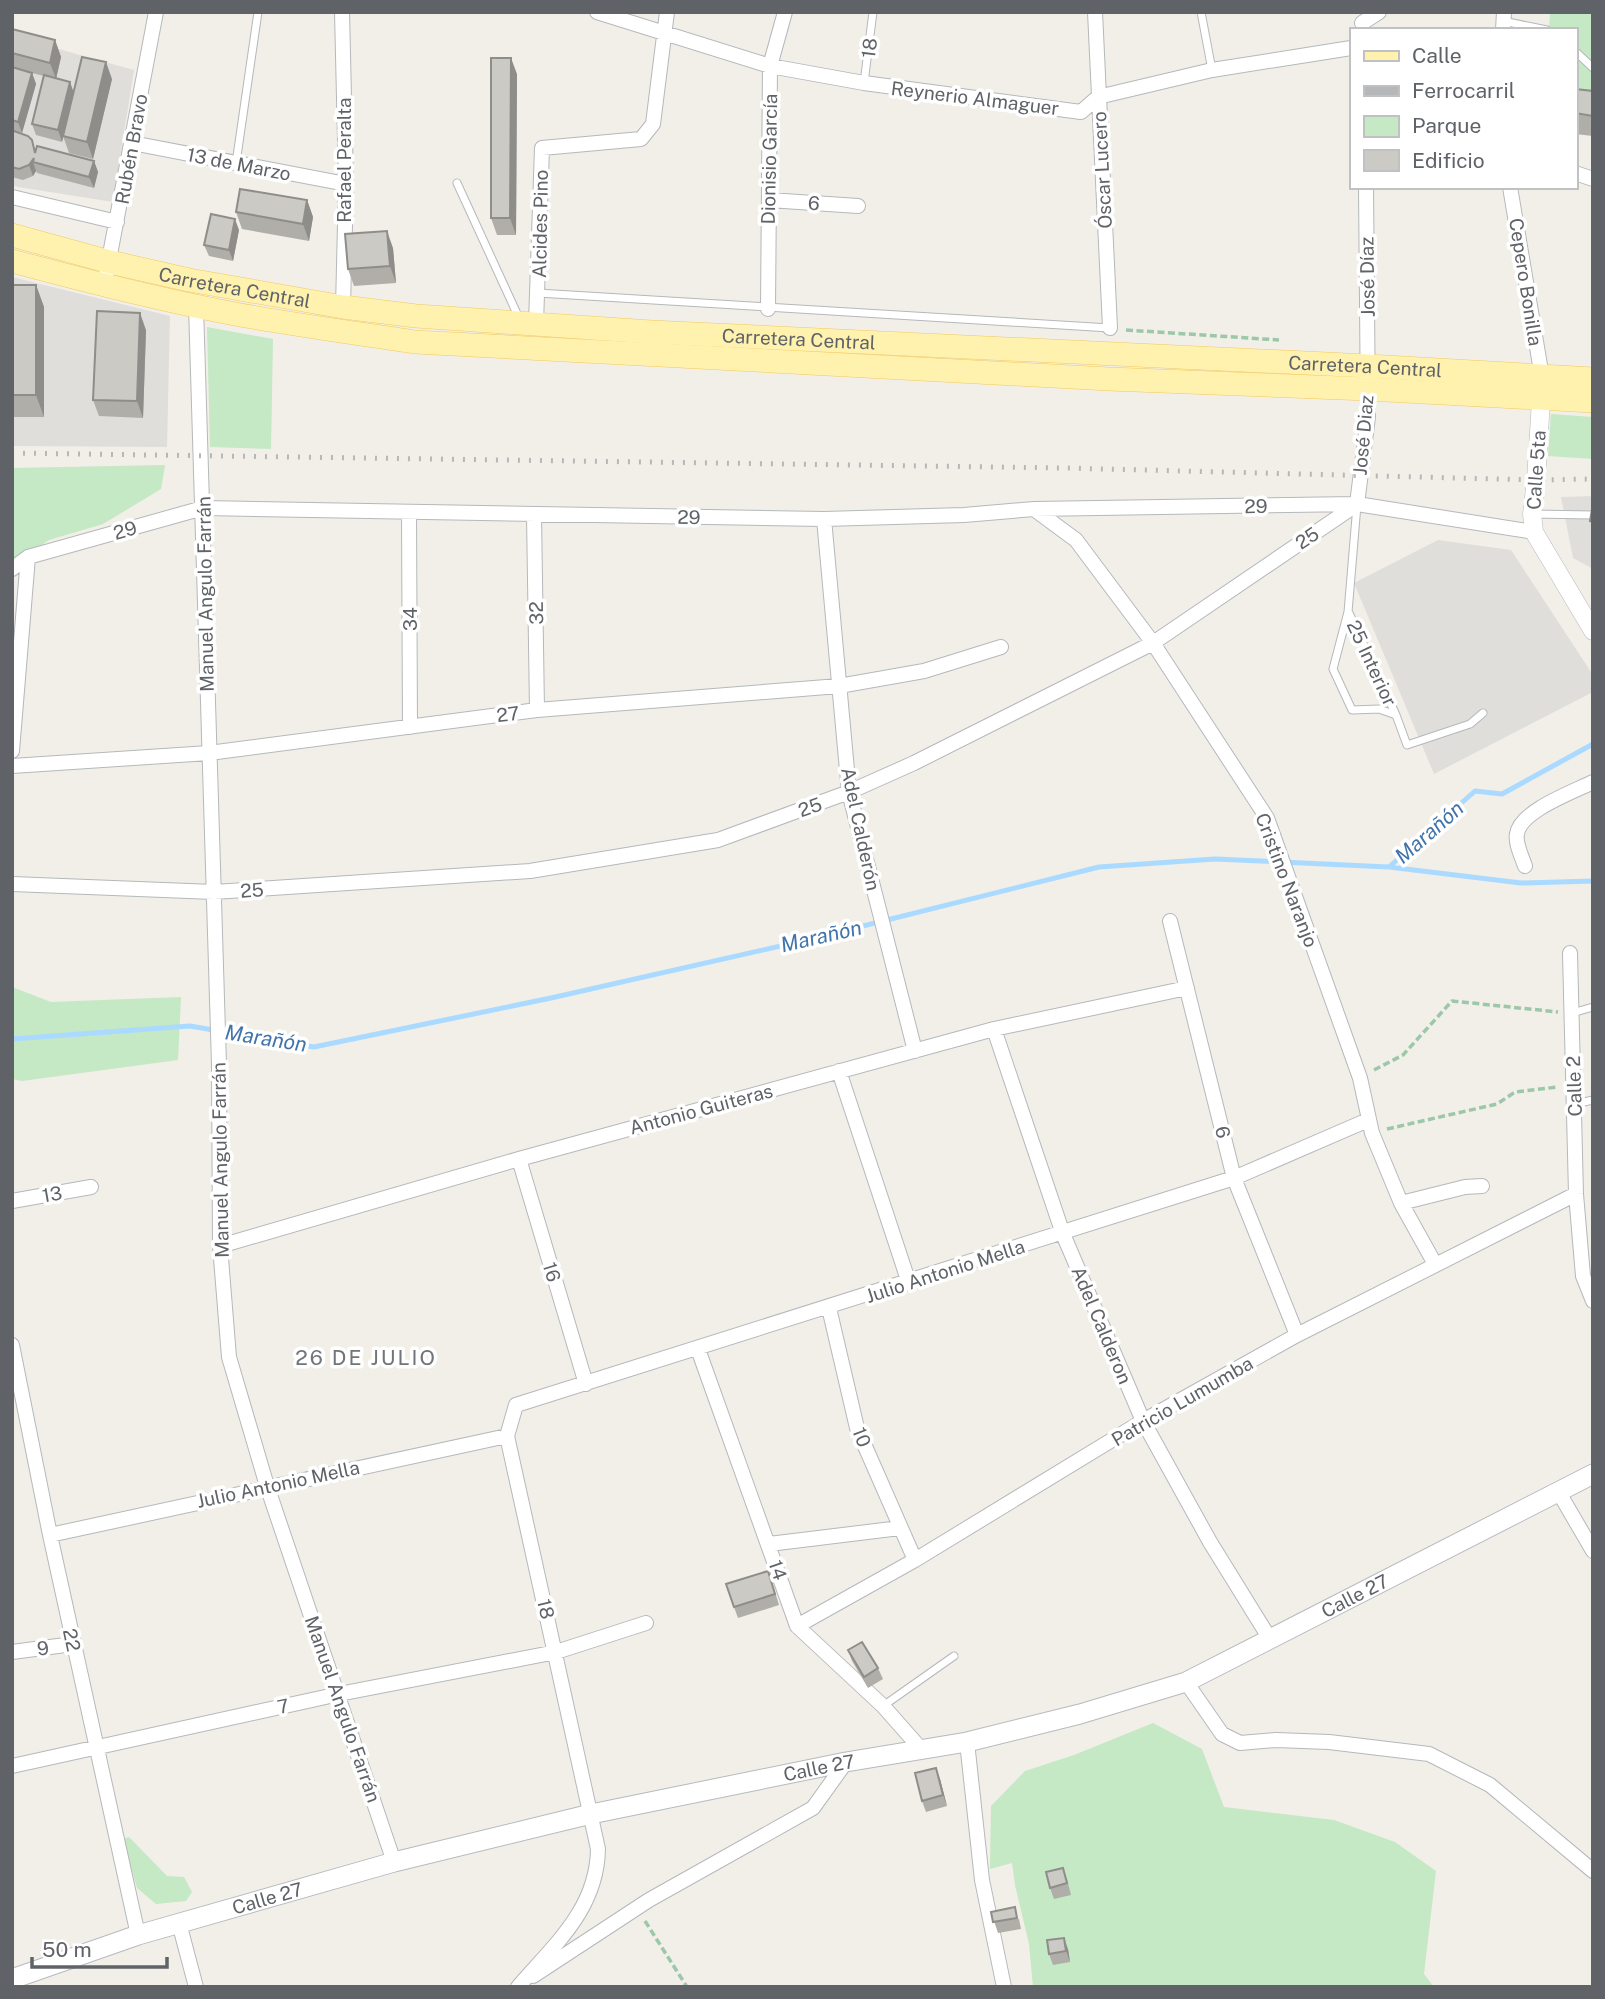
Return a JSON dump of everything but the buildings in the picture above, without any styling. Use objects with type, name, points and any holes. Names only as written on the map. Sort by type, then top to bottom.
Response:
[{"type":"main road","name":"Carretera Central","points":[[12,235],[189,280],[343,307],[416,316],[650,332],[1368,366],[1542,389],[1593,401]]},
{"type":"main road","name":"Carretera Central","points":[[12,261],[104,286],[196,306],[415,342],[1109,379],[1368,389],[1542,389],[1593,379]]},
{"type":"main road","name":"Calle 27","points":[[12,1979],[138,1935],[394,1862],[591,1814],[846,1762],[967,1742],[1080,1714],[1186,1682],[1593,1474]]},
{"type":"street","name":"Rubén Bravo","points":[[104,286],[156,12]]},
{"type":"street","name":"Rafael Peralta","points":[[342,12],[346,184],[343,307]]},
{"type":"street","name":"Reynerio Almaguer","points":[[597,12],[770,66],[864,83],[1081,112],[1098,97],[1212,70],[1350,48]]},
{"type":"street","name":"Alcides Pino","points":[[528,322],[538,293],[541,148],[641,139],[653,124],[667,12]]},
{"type":"street","name":"Dionisio García","points":[[768,309],[770,66],[785,12]]},
{"type":"street","name":"Óscar Lucero","points":[[1095,12],[1110,328]]},
{"type":"street","points":[[1362,22],[1379,12]]},
{"type":"street","name":"13 de Marzo","points":[[132,143],[346,184]]},
{"type":"street","name":"José Díaz","points":[[1366,189],[1368,366]]},
{"type":"street","name":"Cepero Bonilla","points":[[1510,189],[1542,389]]},
{"type":"street","points":[[12,197],[117,222]]},
{"type":"street","name":"6","points":[[769,200],[858,206]]},
{"type":"street","name":"Manuel Angulo Farrán","points":[[196,306],[219,1065],[220,1246],[229,1357],[267,1486],[394,1862]]},
{"type":"street","name":"José Diaz","points":[[1357,504],[1367,417],[1368,366]]},
{"type":"street","name":"Calle 5ta","points":[[1542,389],[1533,523],[1593,631]]},
{"type":"street","points":[[1357,504],[1533,523]]},
{"type":"street","name":"29","points":[[12,569],[28,558],[203,508],[824,519],[964,515],[1034,509],[1357,504]]},
{"type":"street","name":"25","points":[[12,884],[214,892],[530,871],[718,841],[849,792],[914,763],[1153,643],[1357,504]]},
{"type":"street","name":"Cristino Naranjo","points":[[1034,509],[1076,540],[1153,643],[1266,818],[1360,1078],[1370,1126],[1401,1203],[1435,1264]]},
{"type":"street","name":"34","points":[[409,512],[410,727]]},
{"type":"street","name":"32","points":[[534,515],[537,710]]},
{"type":"street","name":"Adel Calderón","points":[[824,519],[849,792],[915,1051]]},
{"type":"street","points":[[12,751],[28,558]]},
{"type":"street","name":"27","points":[[12,766],[209,753],[537,710],[839,686],[924,671],[1001,648]]},
{"type":"street","points":[[1525,866],[1516,836],[1521,822],[1534,812],[1593,782]]},
{"type":"street","name":"6","points":[[1170,922],[1234,1178],[1297,1335]]},
{"type":"street","name":"Calle 2","points":[[1570,953],[1577,1194],[1593,1301]]},
{"type":"street","name":"Antonio Guiteras","points":[[220,1246],[519,1159],[995,1029],[1187,988]]},
{"type":"street","name":"Adel Calderon","points":[[995,1029],[1063,1234],[1143,1421],[1210,1542],[1270,1639]]},
{"type":"street","points":[[839,1071],[909,1283]]},
{"type":"street","name":"Julio Antonio Mella","points":[[516,1405],[1063,1234],[1234,1178],[1370,1126]]},
{"type":"street","name":"16","points":[[519,1159],[586,1384]]},
{"type":"street","points":[[1401,1203],[1465,1187],[1482,1186]]},
{"type":"street","name":"13","points":[[12,1200],[91,1187]]},
{"type":"street","name":"Patricio Lumumba","points":[[797,1626],[915,1560],[1143,1421],[1297,1335],[1577,1194]]},
{"type":"street","name":"10","points":[[830,1308],[857,1428],[915,1560]]},
{"type":"street","name":"22","points":[[12,1345],[17,1400],[50,1535],[138,1935]]},
{"type":"street","name":"14","points":[[698,1349],[797,1626],[883,1706],[921,1749]]},
{"type":"street","name":"18","points":[[516,1405],[507,1436],[598,1849],[597,1870],[587,1903],[519,1986]]},
{"type":"street","name":"Julio Antonio Mella","points":[[50,1535],[507,1436]]},
{"type":"street","points":[[1558,1491],[1593,1550]]},
{"type":"street","points":[[769,1544],[900,1528]]},
{"type":"street","name":"7","points":[[12,1766],[339,1693],[556,1652],[646,1623]]},
{"type":"street","name":"9","points":[[12,1652],[73,1644]]},
{"type":"street","points":[[1186,1682],[1222,1734],[1240,1743],[1276,1740],[1329,1742],[1429,1754],[1490,1785],[1593,1871]]},
{"type":"street","points":[[967,1742],[982,1880],[1004,1987]]},
{"type":"street","points":[[519,1986],[637,1908],[813,1808],[846,1762]]},
{"type":"street","points":[[179,1923],[196,1987]]},
{"type":"lane","points":[[236,163],[258,12]]},
{"type":"lane","name":"18","points":[[864,83],[873,12]]},
{"type":"lane","points":[[1201,12],[1212,70]]},
{"type":"lane","points":[[1504,21],[1537,28]]},
{"type":"lane","points":[[1577,53],[1593,68]]},
{"type":"lane","points":[[457,183],[528,322]]},
{"type":"lane","points":[[538,293],[1110,328]]},
{"type":"lane","name":"25 Interior","points":[[1357,504],[1348,612],[1333,669],[1352,710],[1379,709],[1396,715]]},
{"type":"lane","points":[[1533,523],[1593,515]]},
{"type":"lane","name":"25 Interior","points":[[1348,612],[1396,715],[1407,746],[1470,724],[1483,713]]},
{"type":"lane","points":[[1571,1013],[1593,1007]]},
{"type":"lane","points":[[1575,1104],[1593,1100]]},
{"type":"lane","points":[[883,1706],[954,1656]]},
{"type":"path","points":[[1110,328],[1286,340]]},
{"type":"path","points":[[1360,1078],[1403,1055],[1452,1001],[1571,1013]]},
{"type":"path","points":[[1370,1126],[1497,1104],[1515,1092],[1574,1085]]},
{"type":"path","points":[[637,1908],[687,1987]]},
{"type":"shaded area","points":[[12,36],[134,70],[113,202],[12,186]]},
{"type":"shaded area","points":[[12,277],[170,316],[167,447],[12,446]]},
{"type":"shaded area","points":[[1593,496],[1593,569],[1573,558],[1561,497]]},
{"type":"shaded area","points":[[1438,540],[1511,550],[1593,675],[1593,692],[1434,774],[1354,583]]},
{"type":"green space","points":[[1550,12],[1593,12],[1593,93],[1577,91],[1577,28],[1549,28]]},
{"type":"green space","points":[[207,327],[273,339],[271,449],[210,447]]},
{"type":"green space","points":[[1551,414],[1593,417],[1593,459],[1548,456]]},
{"type":"green space","points":[[165,465],[161,489],[103,524],[49,540],[12,565],[12,468]]},
{"type":"green space","points":[[12,987],[51,1002],[181,997],[178,1060],[22,1081],[12,1079]]},
{"type":"green space","points":[[1153,1723],[1202,1749],[1224,1807],[1334,1820],[1395,1842],[1436,1871],[1424,1974],[1434,1987],[1033,1987],[1029,1944],[1012,1863],[990,1869],[991,1806],[1025,1771],[1074,1755]]},
{"type":"green space","points":[[129,1837],[167,1876],[184,1877],[192,1892],[186,1901],[156,1904],[137,1888],[123,1839]]},
{"type":"waterway","name":"Marañón","points":[[12,1039],[190,1026],[314,1047],[551,998],[807,940],[1099,867],[1215,859],[1389,867],[1475,791],[1502,794],[1593,744]]},
{"type":"waterway","points":[[1389,867],[1521,883],[1593,881]]},
{"type":"railway","points":[[12,453],[1065,468],[1536,480],[1593,479]]},
{"type":"district","name":"26 DE JULIO","points":[[366,1357]]}]
